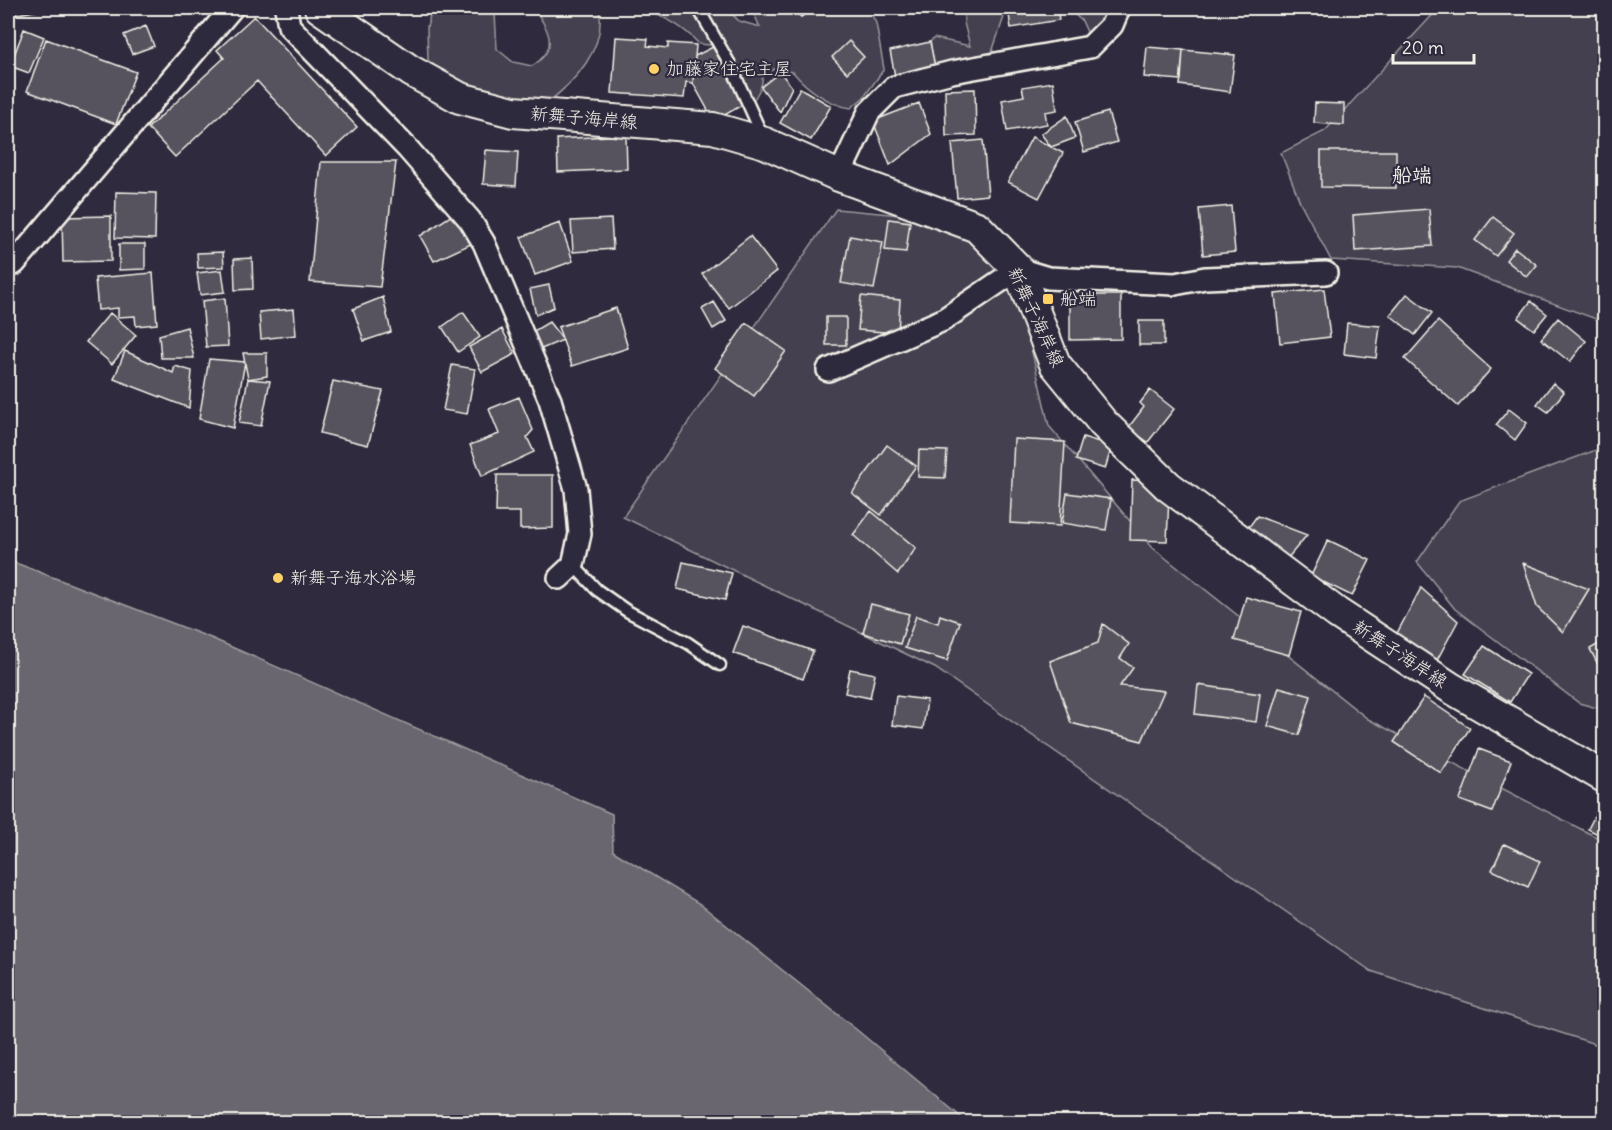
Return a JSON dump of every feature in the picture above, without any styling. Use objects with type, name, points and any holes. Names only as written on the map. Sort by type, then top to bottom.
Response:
[{"type":"main road","name":"新舞子海岸線","points":[[320,8],[411,71],[460,98],[513,112],[713,128],[765,143],[839,176],[977,227],[1018,269],[1055,364],[1103,423],[1168,486],[1337,613],[1451,688],[1605,777]]},
{"type":"street","points":[[14,264],[232,8]]},
{"type":"street","points":[[286,8],[290,26],[408,149],[470,220],[484,243],[550,400],[576,489],[580,534],[566,572]]},
{"type":"street","points":[[839,176],[869,112],[894,87],[952,72],[1090,47],[1112,25],[1119,8]]},
{"type":"street","points":[[828,370],[943,320],[1018,269],[1048,278],[1175,284],[1205,278],[1326,273]]},
{"type":"lane","points":[[698,8],[730,64],[765,143]]},
{"type":"lane","points":[[566,572],[627,611],[688,643],[720,665]]},
{"type":"shaded area","points":[[432,8],[492,8],[495,14],[497,49],[513,62],[532,66],[541,59],[549,46],[544,24],[534,8],[599,8],[600,22],[598,36],[586,63],[567,86],[545,104],[482,93],[468,88],[441,72],[428,60],[427,27]]},
{"type":"shaded area","points":[[639,8],[726,8],[739,21],[760,27],[754,14],[761,8],[788,8],[801,17],[815,8],[868,8],[876,23],[884,69],[864,97],[851,108],[819,95],[793,72],[774,69],[763,75],[761,87],[752,103],[735,63],[720,46],[699,44],[686,31],[672,22]]},
{"type":"shaded area","points":[[964,8],[1007,8],[989,61],[935,67],[930,42],[934,38],[970,46],[964,23]]},
{"type":"shaded area","points":[[1067,8],[1118,8],[1088,34],[1082,21]]},
{"type":"shaded area","points":[[1439,8],[1604,8],[1604,322],[1457,268],[1331,260],[1300,202],[1281,153],[1325,131]]},
{"type":"shaded area","points":[[836,209],[944,219],[1013,269],[1049,426],[1153,548],[1368,719],[1604,841],[1604,1047],[1371,971],[935,668],[623,517]]},
{"type":"shaded area","points":[[1604,447],[1604,710],[1579,703],[1455,609],[1417,562],[1459,501]]},
{"type":"shaded area","points":[[8,560],[211,638],[612,814],[613,851],[700,904],[967,1122],[8,1122]]},
{"type":"building","points":[[8,8],[50,8],[8,16]]},
{"type":"building","points":[[795,8],[815,8],[801,17]]},
{"type":"building","points":[[1008,8],[1057,8],[1059,20],[1011,28]]},
{"type":"building","points":[[254,16],[357,127],[326,156],[257,81],[175,157],[148,128],[224,58],[217,50]]},
{"type":"building","points":[[146,26],[154,46],[132,54],[124,35]]},
{"type":"building","points":[[24,29],[44,37],[29,73],[10,66]]},
{"type":"building","name":"加藤家住宅主屋","points":[[616,37],[648,39],[647,46],[668,48],[668,43],[696,45],[693,83],[686,82],[684,98],[612,93]]},
{"type":"building","points":[[46,39],[136,72],[116,124],[27,91]]},
{"type":"building","points":[[849,41],[864,57],[847,73],[832,57]]},
{"type":"building","points":[[930,42],[935,67],[895,76],[890,51]]},
{"type":"building","points":[[713,47],[744,104],[714,121],[693,83],[695,56]]},
{"type":"building","points":[[1147,47],[1183,50],[1181,80],[1144,77]]},
{"type":"building","points":[[1183,50],[1235,55],[1230,92],[1180,85]]},
{"type":"building","points":[[780,72],[792,87],[780,112],[761,87]]},
{"type":"building","points":[[1053,82],[1057,110],[1045,112],[1047,124],[1007,131],[1002,100],[1024,96],[1022,87]]},
{"type":"building","points":[[800,88],[831,106],[811,140],[780,123]]},
{"type":"building","points":[[975,89],[976,135],[946,136],[945,90]]},
{"type":"building","points":[[919,103],[931,134],[890,165],[873,121]]},
{"type":"building","points":[[1315,103],[1344,104],[1344,125],[1314,123]]},
{"type":"building","points":[[1108,112],[1117,142],[1084,152],[1075,122]]},
{"type":"building","points":[[1067,116],[1075,138],[1051,147],[1041,134]]},
{"type":"building","points":[[626,135],[627,169],[558,172],[557,139]]},
{"type":"building","points":[[1032,137],[1063,153],[1039,198],[1008,182]]},
{"type":"building","points":[[983,140],[988,195],[957,198],[952,143]]},
{"type":"building","points":[[486,150],[518,152],[516,186],[483,184]]},
{"type":"building","points":[[1321,151],[1396,151],[1396,188],[1321,187]]},
{"type":"building","points":[[321,162],[396,162],[380,287],[310,282]]},
{"type":"building","points":[[116,192],[156,193],[155,239],[115,238]]},
{"type":"building","points":[[1231,206],[1235,252],[1203,255],[1199,209]]},
{"type":"building","points":[[1429,209],[1432,246],[1355,251],[1353,215]]},
{"type":"building","points":[[455,213],[471,244],[434,261],[420,236]]},
{"type":"building","points":[[111,216],[111,261],[63,262],[62,217]]},
{"type":"building","points":[[1493,217],[1514,233],[1496,256],[1475,240]]},
{"type":"building","points":[[611,219],[613,249],[573,252],[571,221]]},
{"type":"building","points":[[889,219],[910,222],[906,252],[885,250]]},
{"type":"building","points":[[560,223],[573,261],[535,275],[521,237]]},
{"type":"building","points":[[750,236],[777,271],[729,308],[702,274]]},
{"type":"building","points":[[850,236],[883,242],[874,289],[841,283]]},
{"type":"building","points":[[119,244],[145,244],[145,269],[119,270]]},
{"type":"building","points":[[1515,248],[1537,265],[1527,277],[1506,260]]},
{"type":"building","points":[[223,252],[224,267],[198,268],[197,253]]},
{"type":"building","points":[[252,258],[253,289],[235,290],[234,259]]},
{"type":"building","points":[[222,270],[225,292],[200,295],[197,273]]},
{"type":"building","points":[[153,273],[157,324],[136,326],[135,316],[118,317],[118,308],[98,310],[95,278]]},
{"type":"building","points":[[549,285],[554,307],[536,315],[530,289]]},
{"type":"building","points":[[1324,289],[1330,337],[1280,343],[1275,294]]},
{"type":"building","points":[[1407,294],[1432,313],[1415,335],[1390,315]]},
{"type":"building","points":[[1070,295],[1121,295],[1121,339],[1070,340]]},
{"type":"building","points":[[861,296],[900,300],[898,333],[858,330]]},
{"type":"building","points":[[383,297],[391,332],[364,341],[353,309]]},
{"type":"building","points":[[225,298],[228,346],[206,347],[202,301]]},
{"type":"building","points":[[1531,301],[1547,314],[1534,330],[1518,318]]},
{"type":"building","points":[[714,302],[726,321],[713,329],[702,309]]},
{"type":"building","points":[[616,308],[628,348],[572,366],[558,327]]},
{"type":"building","points":[[294,309],[296,335],[261,339],[259,312]]},
{"type":"building","points":[[463,312],[480,337],[458,352],[442,327]]},
{"type":"building","points":[[110,313],[136,335],[112,364],[86,342]]},
{"type":"building","points":[[826,317],[846,317],[846,345],[826,345]]},
{"type":"building","points":[[1558,318],[1586,341],[1570,362],[1541,339]]},
{"type":"building","points":[[1139,321],[1164,321],[1164,345],[1139,345]]},
{"type":"building","points":[[1438,321],[1491,369],[1458,406],[1405,359]]},
{"type":"building","points":[[549,322],[563,340],[539,350],[532,332]]},
{"type":"building","points":[[746,323],[786,351],[754,396],[715,368]]},
{"type":"building","points":[[1347,323],[1380,326],[1376,358],[1344,354]]},
{"type":"building","points":[[187,327],[194,358],[161,358],[159,335]]},
{"type":"building","points":[[502,329],[515,354],[482,372],[469,347]]},
{"type":"building","points":[[125,351],[173,373],[175,366],[192,371],[189,408],[114,379]]},
{"type":"building","points":[[243,353],[267,353],[267,376],[248,379]]},
{"type":"building","points":[[209,359],[245,362],[233,428],[199,419]]},
{"type":"building","points":[[452,365],[475,369],[467,414],[443,410]]},
{"type":"building","points":[[248,379],[270,381],[261,426],[239,423]]},
{"type":"building","points":[[333,381],[383,391],[368,445],[320,433]]},
{"type":"building","points":[[1553,383],[1564,392],[1548,412],[1537,404]]},
{"type":"building","points":[[1150,390],[1174,409],[1148,442],[1128,428],[1144,407],[1140,403]]},
{"type":"building","points":[[519,397],[533,430],[527,437],[534,452],[482,476],[470,445],[499,434],[489,409]]},
{"type":"building","points":[[1509,409],[1527,423],[1515,440],[1496,425]]},
{"type":"building","points":[[1083,437],[1112,446],[1105,469],[1076,460]]},
{"type":"building","points":[[1014,439],[1065,442],[1060,526],[1010,523]]},
{"type":"building","points":[[887,445],[916,466],[881,515],[852,493]]},
{"type":"building","points":[[919,450],[947,451],[945,478],[918,477]]},
{"type":"building","points":[[497,475],[553,475],[553,528],[520,529],[520,512],[496,512]]},
{"type":"building","points":[[1132,480],[1156,481],[1155,496],[1169,496],[1167,541],[1130,540]]},
{"type":"building","points":[[1067,493],[1111,499],[1106,530],[1062,523]]},
{"type":"building","points":[[871,511],[916,548],[898,574],[853,535]]},
{"type":"building","points":[[1257,516],[1307,535],[1287,559],[1248,528]]},
{"type":"building","points":[[1328,540],[1370,560],[1352,596],[1311,576]]},
{"type":"building","points":[[683,562],[732,573],[725,600],[677,589]]},
{"type":"building","points":[[1523,563],[1589,589],[1563,632],[1537,607]]},
{"type":"building","points":[[1421,588],[1458,621],[1437,660],[1395,637]]},
{"type":"building","points":[[1246,597],[1301,612],[1289,655],[1234,640]]},
{"type":"building","points":[[871,604],[909,614],[900,644],[863,633]]},
{"type":"building","points":[[940,615],[960,622],[947,661],[905,648],[916,616],[938,623]]},
{"type":"building","points":[[1103,624],[1129,644],[1120,658],[1133,668],[1120,686],[1164,691],[1142,741],[1071,723],[1050,661],[1098,643]]},
{"type":"building","points":[[743,626],[813,651],[803,679],[733,653]]},
{"type":"building","points":[[1604,641],[1604,676],[1590,649]]},
{"type":"building","points":[[1484,646],[1528,674],[1510,702],[1465,674]]},
{"type":"building","points":[[850,669],[875,674],[870,698],[845,693]]},
{"type":"building","points":[[1198,685],[1260,694],[1256,722],[1195,714]]},
{"type":"building","points":[[1279,687],[1311,696],[1299,735],[1267,726]]},
{"type":"building","points":[[896,696],[927,700],[923,729],[892,725]]},
{"type":"building","points":[[1424,697],[1470,728],[1441,773],[1394,742]]},
{"type":"building","points":[[1479,749],[1511,761],[1492,812],[1460,800]]},
{"type":"building","points":[[1601,803],[1604,805],[1604,837],[1588,829]]},
{"type":"building","points":[[1504,844],[1540,861],[1528,887],[1492,870]]},
{"type":"place","name":"加藤家住宅主屋","points":[[654,69]]},
{"type":"place","name":"船端","points":[[1048,299]]},
{"type":"place","name":"新舞子海水浴場","points":[[278,578]]},
{"type":"district","name":"船端","points":[[1412,175]]}]
